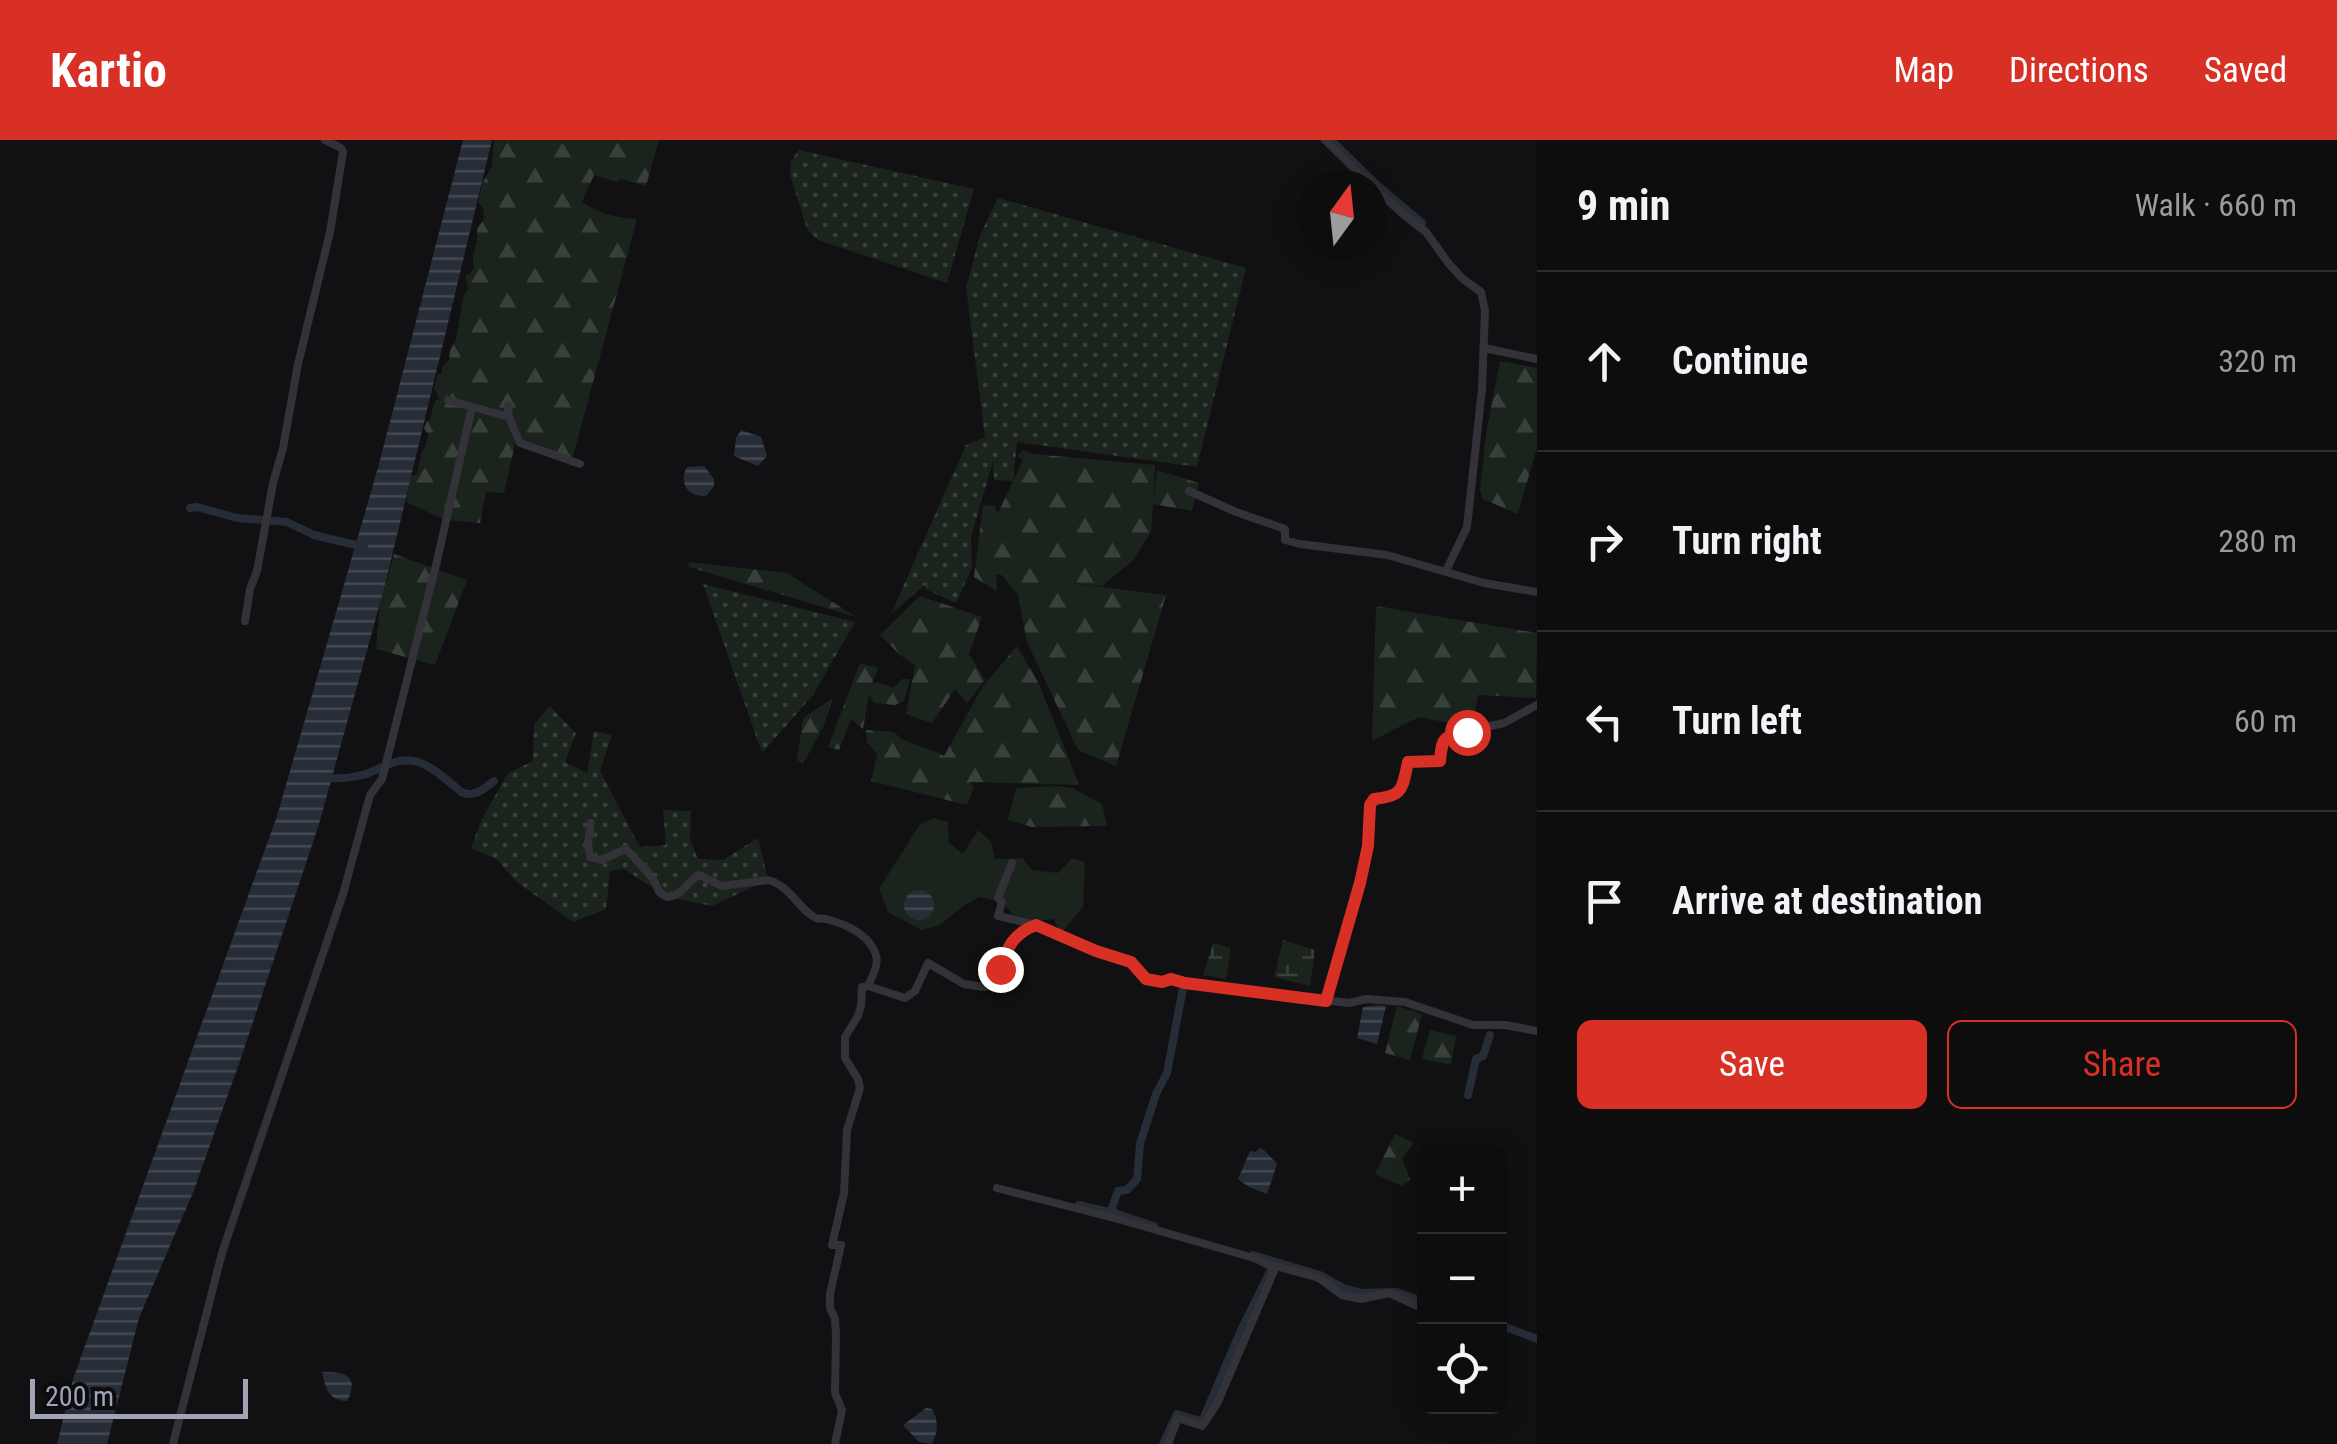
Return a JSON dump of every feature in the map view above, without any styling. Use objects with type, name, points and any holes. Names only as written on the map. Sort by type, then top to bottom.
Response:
[{"type":"street","points":[[245,620],[298,364],[330,232],[343,152],[325,140]]},
{"type":"street","points":[[1325,140],[1355,170]]},
{"type":"street","points":[[1387,199],[1426,232],[1449,264],[1481,292],[1485,311],[1482,389],[1467,528],[1446,571]]},
{"type":"street","points":[[1484,348],[1537,359]]},
{"type":"street","points":[[448,400],[510,417]]},
{"type":"street","points":[[173,1444],[222,1253],[343,894],[370,794],[382,779],[472,406]]},
{"type":"street","points":[[508,406],[520,443],[580,464]]},
{"type":"street","points":[[1188,491],[1286,529],[1285,540],[1387,555],[1484,583],[1537,592]]},
{"type":"street","points":[[1326,1001],[1360,883],[1374,799],[1393,797],[1400,792],[1408,762],[1440,761],[1442,743],[1449,735],[1504,723],[1537,704]]},
{"type":"street","points":[[591,823],[590,858],[601,860],[626,849],[656,881],[659,892],[667,896],[684,891],[692,878],[699,875],[722,886],[768,880],[782,885],[814,918],[846,924],[868,942],[876,956],[876,967],[868,986]]},
{"type":"street","points":[[1012,862],[998,898],[1002,902],[998,916],[1036,925],[1131,962],[1146,979],[1171,979],[1349,1004],[1366,999],[1406,1002],[1474,1026],[1505,1025],[1537,1031]]},
{"type":"street","points":[[835,1444],[842,1410],[835,1393],[836,1334],[830,1294],[841,1245],[832,1245],[844,1194],[847,1130],[860,1088],[845,1058],[845,1037],[861,1006],[862,987],[905,998],[915,990],[928,963],[964,984],[985,987],[995,980],[1010,942],[1036,925]]},
{"type":"street","points":[[997,1188],[1254,1258],[1272,1267],[1319,1278],[1342,1294],[1361,1298],[1389,1293],[1417,1306]]},
{"type":"street","points":[[1168,1444],[1178,1418],[1202,1426],[1206,1423],[1272,1267]]},
{"type":"green space","points":[[494,140],[659,140],[646,186],[594,175],[582,202],[608,215],[637,219],[572,460],[521,442],[508,415],[470,408],[443,519],[406,502],[411,476],[417,474],[425,449],[428,435],[424,428],[439,398],[434,389],[438,374],[442,374],[456,339],[468,289],[465,275],[474,268],[477,229],[484,219],[478,202],[492,166]]},
{"type":"green space","points":[[799,150],[974,189],[947,283],[818,240],[807,229],[790,175],[791,161]]},
{"type":"green space","points":[[998,198],[1246,268],[1197,467],[1017,442],[1013,481],[994,480],[993,461],[971,537],[972,568],[956,603],[925,589],[926,584],[891,614],[966,445],[985,437],[966,288],[980,235]]},
{"type":"green space","points":[[1500,361],[1537,368],[1537,447],[1518,514],[1483,499],[1480,490]]},
{"type":"green space","points":[[473,408],[508,417],[518,441],[504,493],[486,492],[480,523],[447,520]]},
{"type":"green space","points":[[1024,450],[1155,465],[1153,503],[1157,470],[1199,483],[1192,511],[1153,504],[1151,532],[1133,560],[1102,586],[1070,583],[1166,595],[1116,766],[1078,750],[1027,642],[1018,595],[1002,575],[996,575],[997,591],[974,577],[983,505],[994,506],[998,513],[1023,460],[1017,456]]},
{"type":"green space","points":[[394,554],[467,580],[435,665],[376,649],[380,604]]},
{"type":"green space","points":[[688,562],[787,573],[856,617],[689,567]]},
{"type":"green space","points":[[703,584],[855,622],[813,695],[762,753]]},
{"type":"green space","points":[[920,596],[982,617],[969,654],[985,680],[967,703],[955,689],[932,723],[906,714],[915,665],[880,635]]},
{"type":"green space","points":[[1376,606],[1537,633],[1536,698],[1478,695],[1472,727],[1418,717],[1372,741]]},
{"type":"green space","points":[[1017,646],[1039,684],[1079,785],[970,782],[974,787],[967,805],[871,781],[878,751],[867,742],[866,730],[894,732],[944,756],[983,686]]},
{"type":"green space","points":[[860,663],[878,668],[872,684],[894,688],[902,679],[910,679],[904,701],[895,705],[874,703],[869,694],[863,729],[851,719],[839,750],[828,747]]},
{"type":"green space","points":[[833,698],[803,764],[797,760],[803,718]]},
{"type":"green space","points":[[550,706],[576,733],[565,762],[587,773],[594,731],[612,735],[600,771],[640,847],[666,845],[663,810],[691,811],[690,840],[698,859],[723,860],[758,838],[768,880],[712,906],[667,897],[624,869],[610,871],[606,909],[573,922],[518,883],[496,859],[471,848],[508,773],[533,761],[534,724]]},
{"type":"green space","points":[[1016,788],[1072,788],[1102,804],[1107,826],[1032,827],[1008,820]]},
{"type":"green space","points":[[934,818],[948,822],[949,843],[963,854],[978,830],[991,842],[995,859],[1022,858],[1032,870],[1058,873],[1072,858],[1085,862],[1083,907],[1061,933],[1053,919],[1020,923],[1002,902],[980,897],[940,925],[921,930],[888,912],[879,889],[920,824]]},
{"type":"green space","points":[[1283,940],[1315,950],[1310,986],[1274,977]]},
{"type":"green space","points":[[1213,943],[1231,948],[1226,979],[1203,975]]},
{"type":"green space","points":[[1397,1006],[1422,1014],[1410,1060],[1385,1053]]},
{"type":"green space","points":[[1430,1030],[1456,1036],[1451,1065],[1422,1059]]},
{"type":"green space","points":[[1395,1134],[1414,1143],[1402,1158],[1410,1179],[1402,1186],[1375,1174]]},
{"type":"shaded area","points":[[463,140],[492,140],[385,585],[319,824],[194,1190],[139,1318],[107,1444],[57,1444],[73,1379],[277,816],[379,464]]},
{"type":"shaded area","points":[[741,430],[761,437],[767,456],[758,466],[734,456]]},
{"type":"shaded area","points":[[704,466],[714,479],[714,486],[707,495],[695,495],[685,484],[685,473],[687,467]]},
{"type":"shaded area","points":[[919,890],[929,895],[934,905],[929,915],[919,920],[909,915],[904,905],[909,895]]},
{"type":"shaded area","points":[[1386,1006],[1377,1044],[1357,1038],[1363,1007]]},
{"type":"shaded area","points":[[1259,1148],[1277,1164],[1267,1194],[1238,1179],[1250,1151]]},
{"type":"shaded area","points":[[322,1372],[348,1377],[352,1386],[347,1401],[329,1393]]},
{"type":"shaded area","points":[[926,1408],[932,1409],[937,1422],[932,1444],[919,1442],[903,1425]]},
{"type":"waterway","points":[[1331,140],[1422,223]]},
{"type":"waterway","points":[[190,508],[237,518],[287,522],[314,535],[364,547]]},
{"type":"waterway","points":[[325,778],[361,775],[407,760],[427,766],[466,794],[479,792],[494,781]]},
{"type":"waterway","points":[[1154,1226],[1114,1213],[1112,1208],[1118,1191],[1127,1190],[1137,1179],[1140,1144],[1167,1073],[1183,988]]},
{"type":"waterway","points":[[1468,1095],[1476,1059],[1483,1056],[1490,1035]]},
{"type":"waterway","points":[[1079,1205],[1114,1213]]},
{"type":"waterway","points":[[1253,1255],[1320,1275],[1343,1288],[1362,1293],[1396,1292],[1417,1300]]},
{"type":"waterway","points":[[1163,1444],[1177,1414],[1200,1421],[1204,1417],[1271,1270]]},
{"type":"waterway","points":[[1507,1328],[1537,1339]]},
{"type":"route","points":[[1000,969],[1010,942],[1036,925],[1131,962],[1146,979],[1171,979],[1326,1001],[1360,883],[1368,846],[1370,805],[1374,799],[1393,797],[1400,792],[1408,762],[1440,761],[1442,743],[1449,735],[1467,732]]}]
